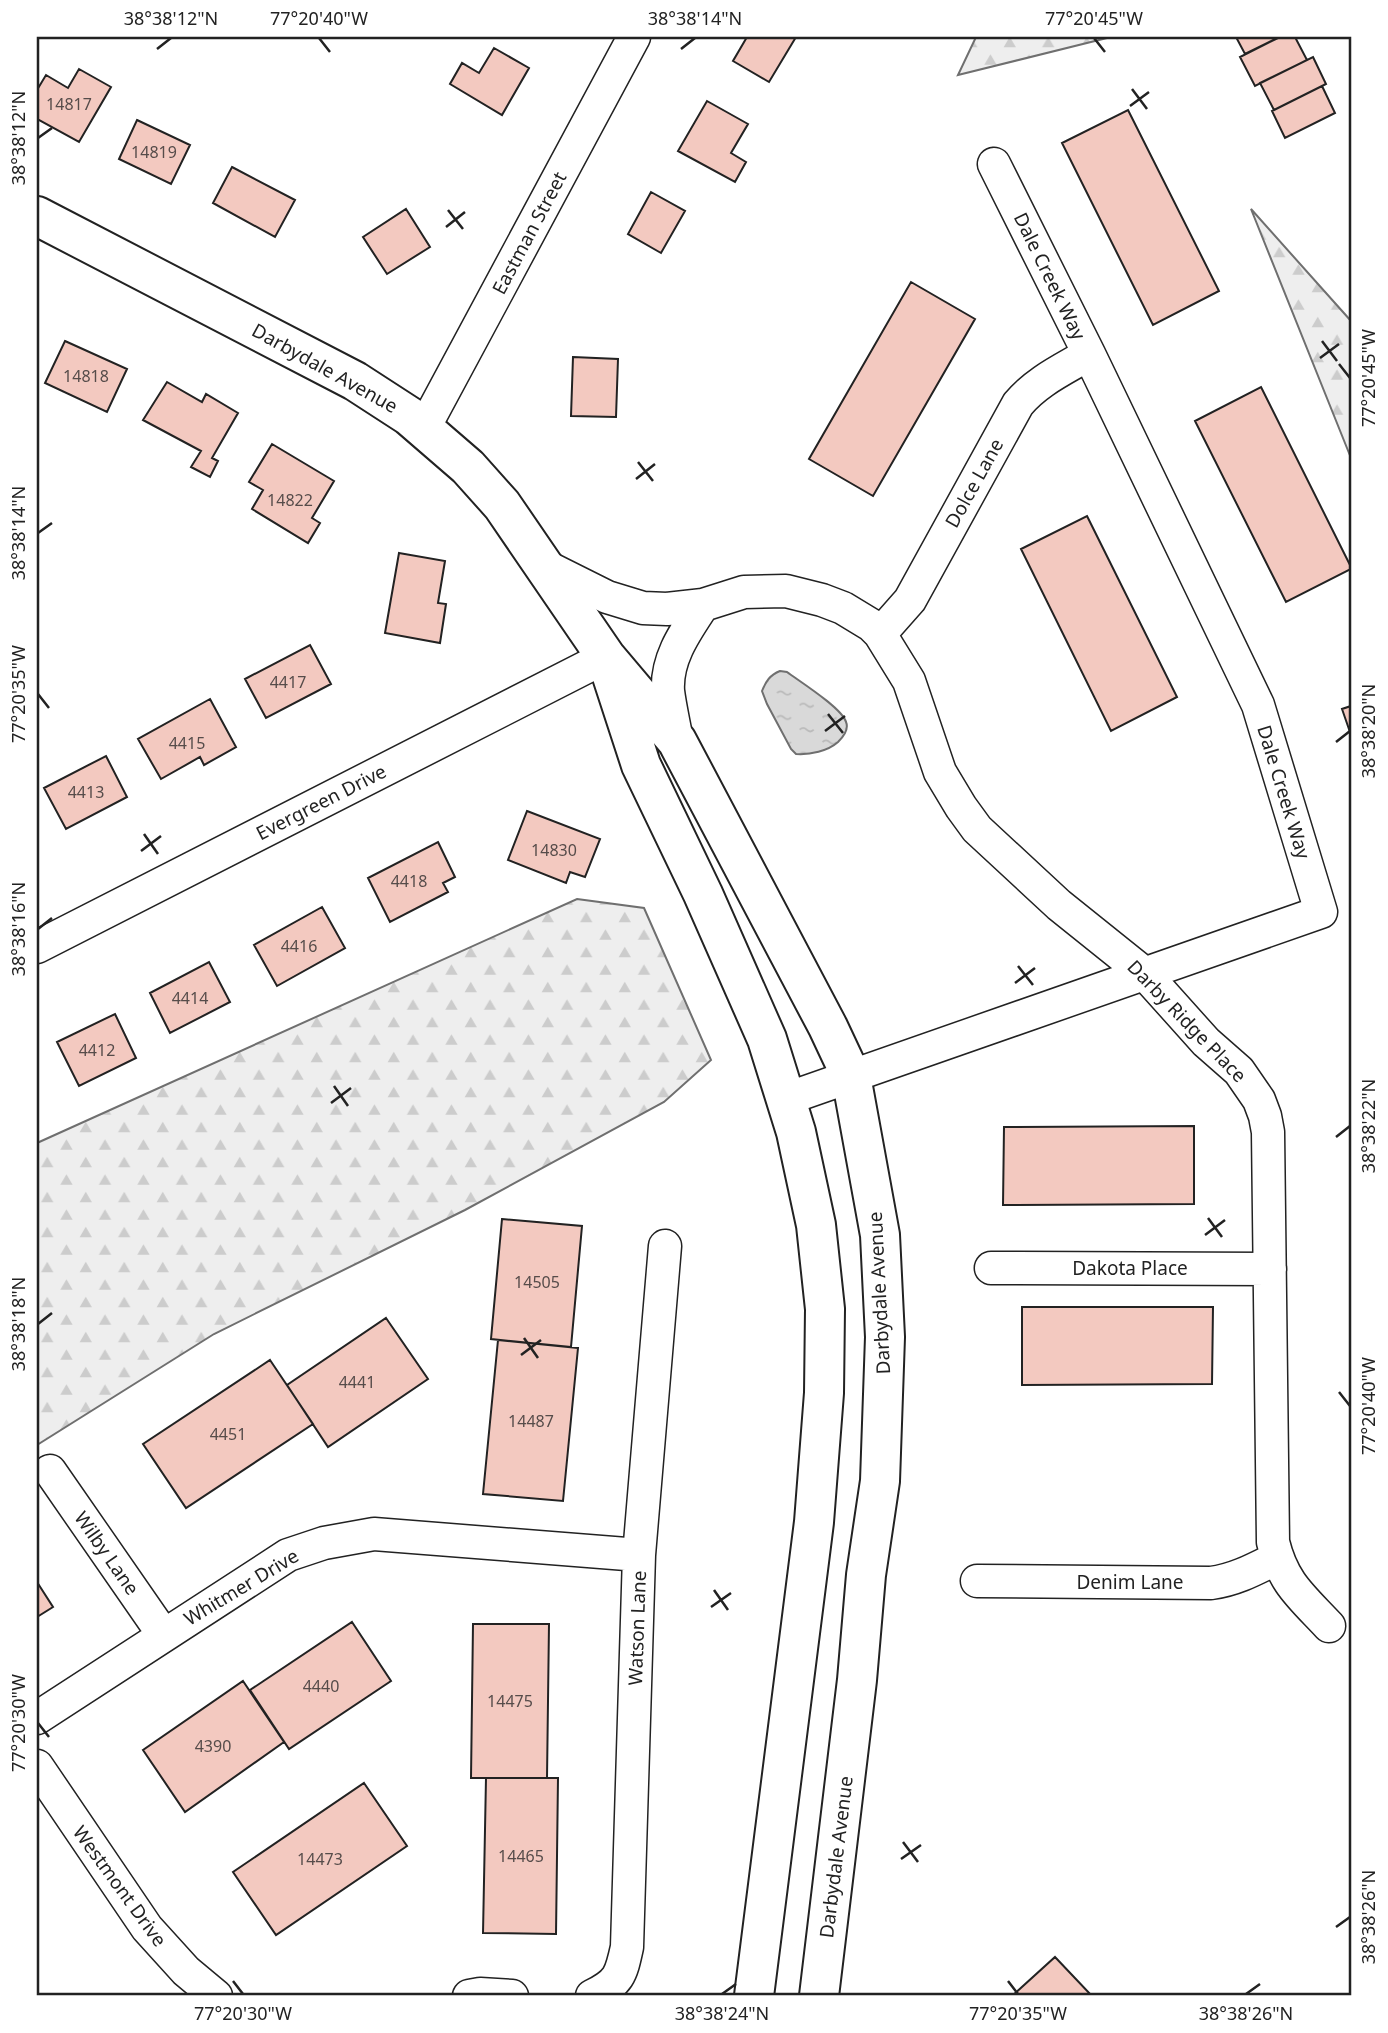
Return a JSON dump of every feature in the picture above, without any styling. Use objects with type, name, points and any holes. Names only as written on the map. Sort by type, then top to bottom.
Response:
[{"type":"street","name":"Eastman Street","points":[[424,428],[634,37]]},
{"type":"street","name":"Dale Creek Way","points":[[786,1099],[1321,912],[1258,705],[995,164]]},
{"type":"street","name":"Darbydale Avenue","points":[[37,216],[355,381],[409,416],[468,467],[502,505],[606,657],[677,741],[828,1027],[850,1076],[880,1235],[885,1337],[881,1468],[866,1575],[857,1680],[819,1996]]},
{"type":"street","name":"Dolce Lane","points":[[880,634],[910,600],[1018,404],[1041,381],[1089,354]]},
{"type":"street","name":"Darby Ridge Place","points":[[544,565],[607,597],[643,608],[667,609],[703,605],[744,592],[786,591],[843,608],[870,625],[880,634],[914,692],[940,772],[977,829],[1059,905],[1145,974],[1206,1042],[1238,1071],[1259,1100],[1268,1132],[1273,1542],[1289,1584],[1329,1626]]},
{"type":"street","points":[[677,741],[668,690],[673,659],[678,644],[703,605]]},
{"type":"street","name":"Darbydale Avenue","points":[[606,657],[641,765],[767,1039],[796,1132],[817,1225],[825,1309],[824,1393],[814,1522],[754,1996]]},
{"type":"street","name":"Evergreen Drive","points":[[37,947],[606,657]]},
{"type":"street","name":"Watson Lane","points":[[592,1996],[609,1988],[622,1971],[627,1947],[639,1555],[665,1245]]},
{"type":"street","name":"Dakota Place","points":[[991,1268],[1270,1269]]},
{"type":"street","name":"Wilby Lane","points":[[50,1471],[163,1634]]},
{"type":"street","name":"Whitmer Drive","points":[[37,1718],[288,1555],[324,1543],[374,1534],[639,1555]]},
{"type":"street","name":"Denim Lane","points":[[977,1581],[1211,1583],[1227,1581],[1277,1558]]},
{"type":"street","name":"Westmont Drive","points":[[37,1766],[147,1928],[186,1971],[216,1996]]},
{"type":"street","points":[[468,1996],[512,1996]]},
{"type":"green space","points":[[976,37],[1111,37],[958,75]]},
{"type":"green space","points":[[1251,209],[1351,321],[1351,458]]},
{"type":"green space","points":[[577,899],[644,908],[711,1060],[664,1102],[465,1210],[214,1334],[37,1445],[37,1143]]},
{"type":"water","points":[[780,671],[787,672],[810,688],[843,716],[847,727],[838,742],[813,753],[796,754],[791,749],[762,691],[769,679]]},
{"type":"building","points":[[747,37],[796,37],[769,82],[733,61]]},
{"type":"building","points":[[1236,37],[1279,37],[1245,54]]},
{"type":"building","points":[[1280,37],[1295,37],[1307,60],[1255,86],[1240,57]]},
{"type":"building","points":[[494,48],[529,68],[502,115],[450,84],[462,63],[479,73]]},
{"type":"building","points":[[1313,57],[1326,84],[1274,110],[1260,83]]},
{"type":"building","points":[[79,69],[111,87],[79,142],[37,119],[37,90],[46,75],[68,88]]},
{"type":"building","points":[[1322,86],[1335,113],[1285,138],[1272,111]]},
{"type":"building","points":[[707,101],[748,124],[731,153],[746,162],[735,182],[678,151]]},
{"type":"building","points":[[1128,110],[1219,291],[1153,325],[1062,143]]},
{"type":"building","points":[[137,120],[190,145],[171,184],[119,159]]},
{"type":"building","points":[[232,167],[295,200],[275,237],[213,203]]},
{"type":"building","points":[[651,192],[685,211],[661,253],[628,234]]},
{"type":"building","points":[[406,209],[430,247],[387,274],[363,237]]},
{"type":"building","points":[[911,282],[975,319],[873,496],[809,459]]},
{"type":"building","points":[[65,341],[127,369],[107,412],[45,383]]},
{"type":"building","points":[[573,357],[618,359],[616,417],[571,416]]},
{"type":"building","points":[[167,382],[202,402],[206,394],[238,413],[212,458],[218,461],[210,477],[191,467],[201,451],[143,420]]},
{"type":"building","points":[[1261,387],[1351,567],[1286,602],[1195,421]]},
{"type":"building","points":[[272,444],[334,481],[312,518],[320,523],[308,543],[252,509],[263,490],[249,482]]},
{"type":"building","points":[[1087,516],[1177,697],[1111,731],[1021,549]]},
{"type":"building","points":[[399,553],[445,561],[438,603],[446,604],[440,643],[385,633]]},
{"type":"building","points":[[310,645],[331,684],[266,718],[245,679]]},
{"type":"building","points":[[210,699],[236,747],[204,765],[200,757],[161,779],[138,739]]},
{"type":"building","points":[[1351,706],[1351,735],[1342,709]]},
{"type":"building","points":[[106,756],[127,797],[66,829],[44,788]]},
{"type":"building","points":[[527,811],[600,839],[585,877],[570,872],[566,883],[508,860]]},
{"type":"building","points":[[438,842],[455,877],[443,883],[448,892],[390,922],[368,878]]},
{"type":"building","points":[[322,907],[345,948],[277,986],[254,945]]},
{"type":"building","points":[[209,962],[230,1002],[170,1033],[150,993]]},
{"type":"building","points":[[115,1014],[136,1058],[79,1086],[57,1042]]},
{"type":"building","points":[[1194,1126],[1194,1204],[1003,1205],[1004,1127]]},
{"type":"building","points":[[502,1219],[582,1226],[571,1347],[491,1339]]},
{"type":"building","points":[[1022,1307],[1213,1307],[1212,1384],[1022,1385]]},
{"type":"building","points":[[386,1318],[428,1379],[328,1447],[287,1385]]},
{"type":"building","points":[[498,1340],[578,1348],[563,1501],[483,1494]]},
{"type":"building","points":[[270,1360],[313,1424],[186,1508],[143,1444]]},
{"type":"building","points":[[37,1582],[53,1607],[37,1617]]},
{"type":"building","points":[[352,1622],[391,1681],[289,1749],[250,1690]]},
{"type":"building","points":[[473,1624],[549,1624],[547,1778],[471,1778]]},
{"type":"building","points":[[243,1681],[284,1742],[185,1812],[143,1750]]},
{"type":"building","points":[[486,1778],[558,1778],[556,1934],[483,1933]]},
{"type":"building","points":[[364,1783],[407,1846],[276,1935],[233,1872]]},
{"type":"building","points":[[1055,1957],[1092,1996],[1012,1996]]}]
